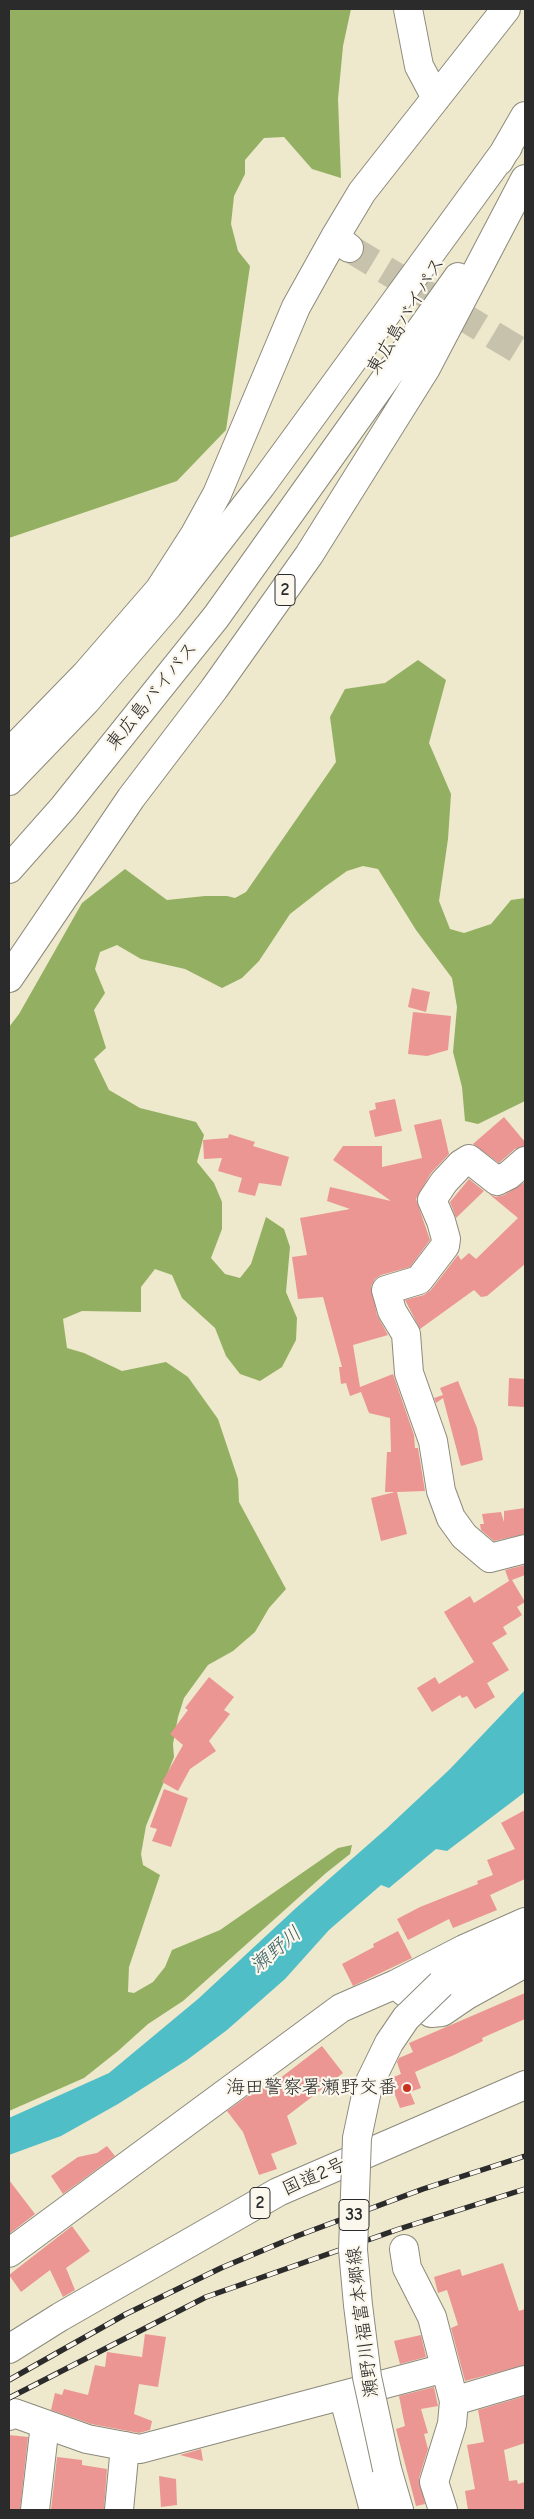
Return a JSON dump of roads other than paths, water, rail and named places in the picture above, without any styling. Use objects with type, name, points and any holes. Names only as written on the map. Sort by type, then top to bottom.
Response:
[{"type":"main road","points":[[408,9],[418,66],[436,98]]},
{"type":"main road","points":[[9,753],[86,674],[159,590],[195,534],[217,494],[296,307],[342,242],[362,192],[506,9]]},
{"type":"main road","name":"東広島バイパス","points":[[287,517],[525,116]]},
{"type":"main road","name":"2","points":[[9,781],[86,701],[168,606],[261,486],[508,147]]},
{"type":"main road","name":"東広島バイパス","points":[[9,869],[63,808],[216,616],[459,276],[525,175]]},
{"type":"main road","name":"2","points":[[9,978],[131,798],[214,689],[309,555],[426,368],[525,179]]},
{"type":"main road","points":[[525,1161],[509,1175],[496,1181],[470,1159],[461,1164],[444,1182],[432,1200],[446,1238],[445,1246],[419,1280],[386,1290],[392,1311],[406,1334],[409,1373],[433,1441],[441,1491],[451,1518],[464,1536],[490,1558],[525,1549]]},
{"type":"main road","points":[[9,2253],[341,2008],[396,1984],[525,1922]]},
{"type":"main road","name":"瀬野川福富本郷線","points":[[399,2510],[387,2468],[368,2378],[353,2250],[357,2138],[368,2086],[378,2063],[406,2018],[441,1984],[487,1954],[525,1937]]},
{"type":"main road","points":[[396,1984],[431,2013],[442,2012],[467,1995],[525,1963]]},
{"type":"main road","name":"国道2号","points":[[9,2349],[60,2317],[278,2192],[525,2085]]},
{"type":"main road","points":[[404,2249],[407,2268],[432,2317],[454,2401],[452,2424],[434,2482],[443,2510]]},
{"type":"main road","points":[[9,2416],[14,2413],[87,2439],[140,2449],[445,2368]]},
{"type":"main road","points":[[454,2401],[525,2380]]},
{"type":"main road","points":[[343,2395],[374,2510]]},
{"type":"main road","points":[[35,2510],[45,2424]]},
{"type":"main road","points":[[119,2510],[125,2446]]},
{"type":"water","name":"瀬野川","points":[[525,1690],[525,1792],[447,1851],[436,1849],[389,1888],[381,1885],[329,1930],[285,1979],[227,2030],[187,2060],[118,2104],[61,2136],[9,2155],[9,2118],[109,2073],[198,1999],[296,1908],[386,1829],[450,1769]]},
{"type":"tunnel","points":[[349,248],[525,354]]},
{"type":"railway","points":[[9,2380],[126,2314],[221,2268],[297,2236],[423,2189],[525,2156]]},
{"type":"railway","points":[[9,2398],[206,2297],[399,2229],[525,2189]]},
{"type":"place","name":"海田警察署瀬野交番","points":[[407,2088]]}]
